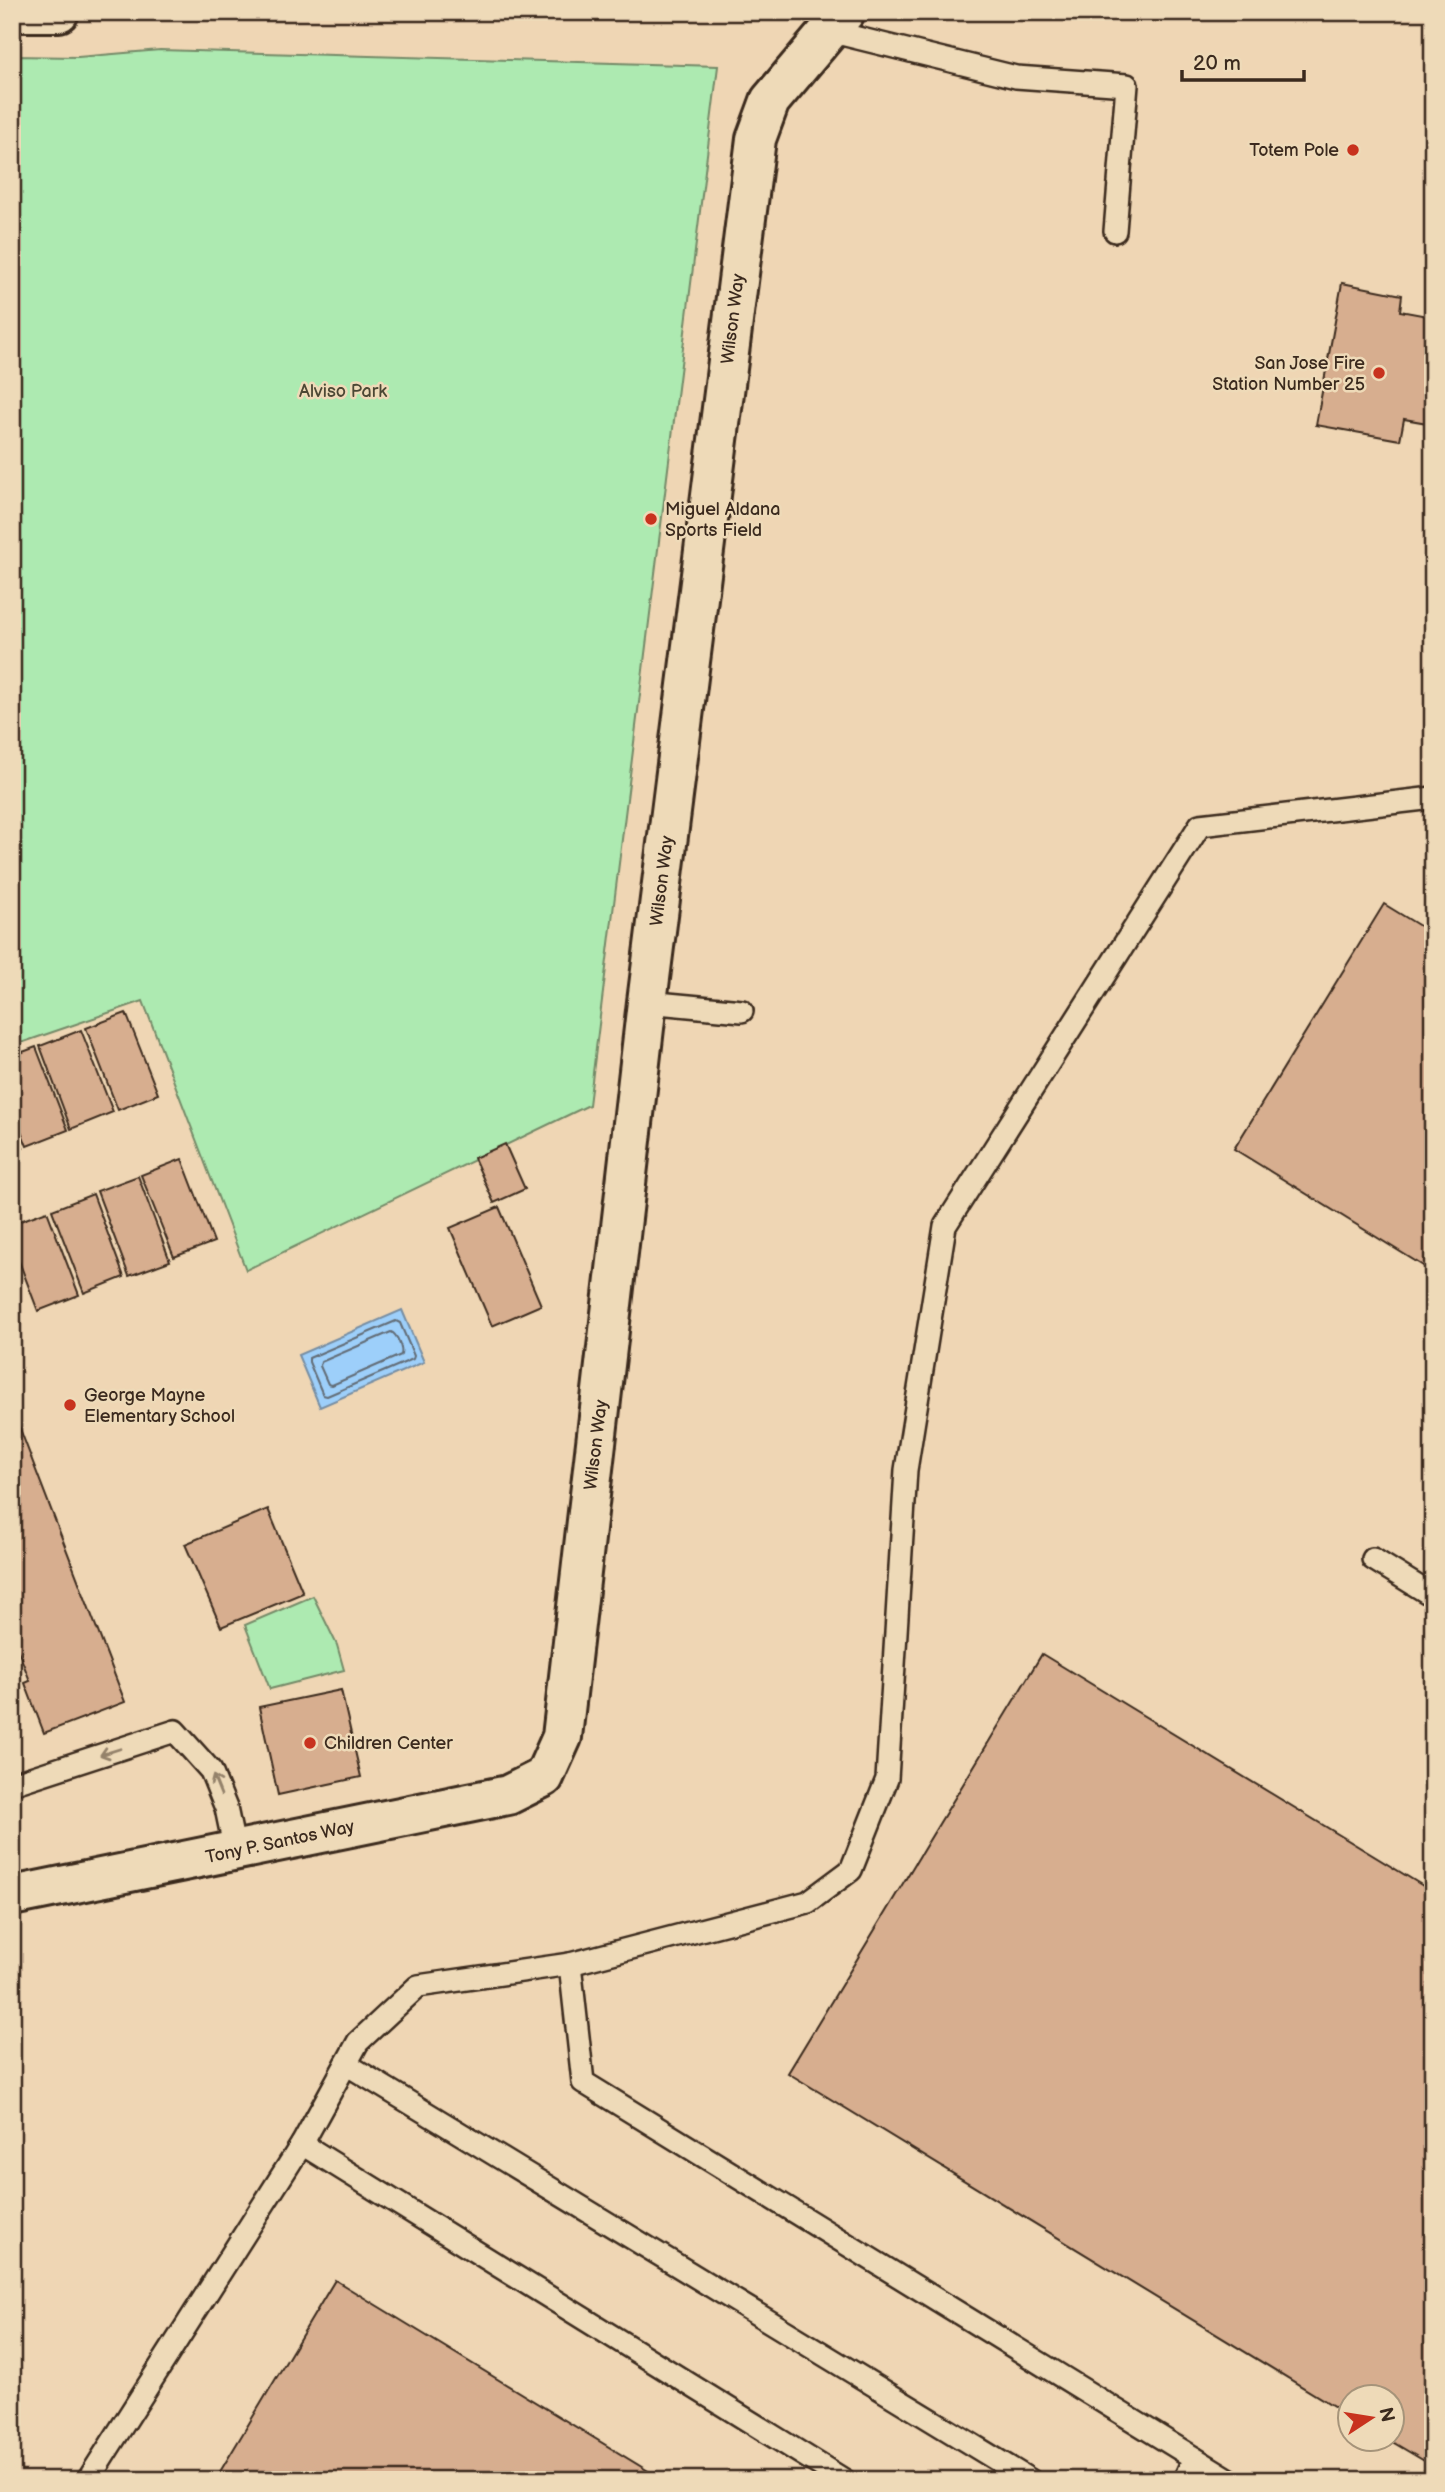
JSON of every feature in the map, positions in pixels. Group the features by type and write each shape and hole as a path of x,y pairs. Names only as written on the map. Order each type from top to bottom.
{"street":[{"path":"21,12 59,12"},
{"name":"Wilson Way","path":"544,1777 562,1737 647,1002 756,139 770,101 837,22"},
{"name":"Tony P. Santos Way","path":"12,1896 508,1795 544,1777"}],"lane":[{"path":"837,22 1016,77 1127,85 1115,231"},
{"path":"88,2480 302,2144 358,2042 418,1986 570,1964 808,1902 851,1870 887,1779 906,1470 944,1226 1200,825 1433,798"},
{"path":"647,1002 741,1011"},
{"path":"1373,1559 1433,1596"},
{"path":"12,1784 175,1731 211,1771 226,1808 235,1851"},
{"path":"570,1964 583,2082 1230,2480"},
{"path":"346,2064 1030,2480"},
{"path":"302,2144 844,2480"},
{"path":"1184,2480 1194,2458"}],"green space":[{"name":"Alviso Park","path":"160,50 718,66 589,1105 246,1270 143,1001 12,1046 12,56 78,57"},
{"path":"313,1596 337,1645 344,1670 270,1689 245,1625"}],"water":[{"path":"402,1310 424,1362 320,1407 298,1355"}],"building":[{"name":"San Jose Fire Station Number 25","path":"1342,283 1402,295 1400,311 1433,317 1433,424 1404,419 1400,440 1316,425"},
{"path":"1384,904 1433,934 1433,1272 1234,1149"},
{"path":"126,1013 158,1094 118,1110 86,1028"},
{"path":"81,1030 113,1112 71,1129 40,1046"},
{"path":"36,1047 68,1130 27,1146 12,1108 12,1056"},
{"path":"12,1121 23,1148 12,1152"},
{"path":"505,1144 525,1189 494,1203 474,1158"},
{"path":"182,1159 214,1242 174,1257 141,1175"},
{"path":"138,1176 170,1261 129,1276 97,1191"},
{"path":"93,1194 124,1277 84,1293 52,1210"},
{"path":"499,1207 541,1305 492,1326 450,1228"},
{"path":"47,1211 79,1295 38,1311 12,1243 12,1224"},
{"path":"12,1408 125,1702 44,1733 25,1683 30,1681 12,1635"},
{"path":"268,1509 303,1593 221,1627 185,1544"},
{"path":"1042,1654 1433,1892 1433,2466 1406,2450 1406,2384 1336,2384 1336,2407 788,2073"},
{"name":"Children Center","path":"341,1690 361,1777 278,1795 259,1707"},
{"path":"335,2280 663,2480 215,2480"}],"place":[{"name":"Totem Pole","path":"1353,150"},
{"name":"San Jose Fire Station Number 25","path":"1379,373"},
{"name":"Miguel Aldana Sports Field","path":"651,519"},
{"name":"George Mayne Elementary School","path":"70,1405"},
{"name":"Children Center","path":"310,1743"}]}
